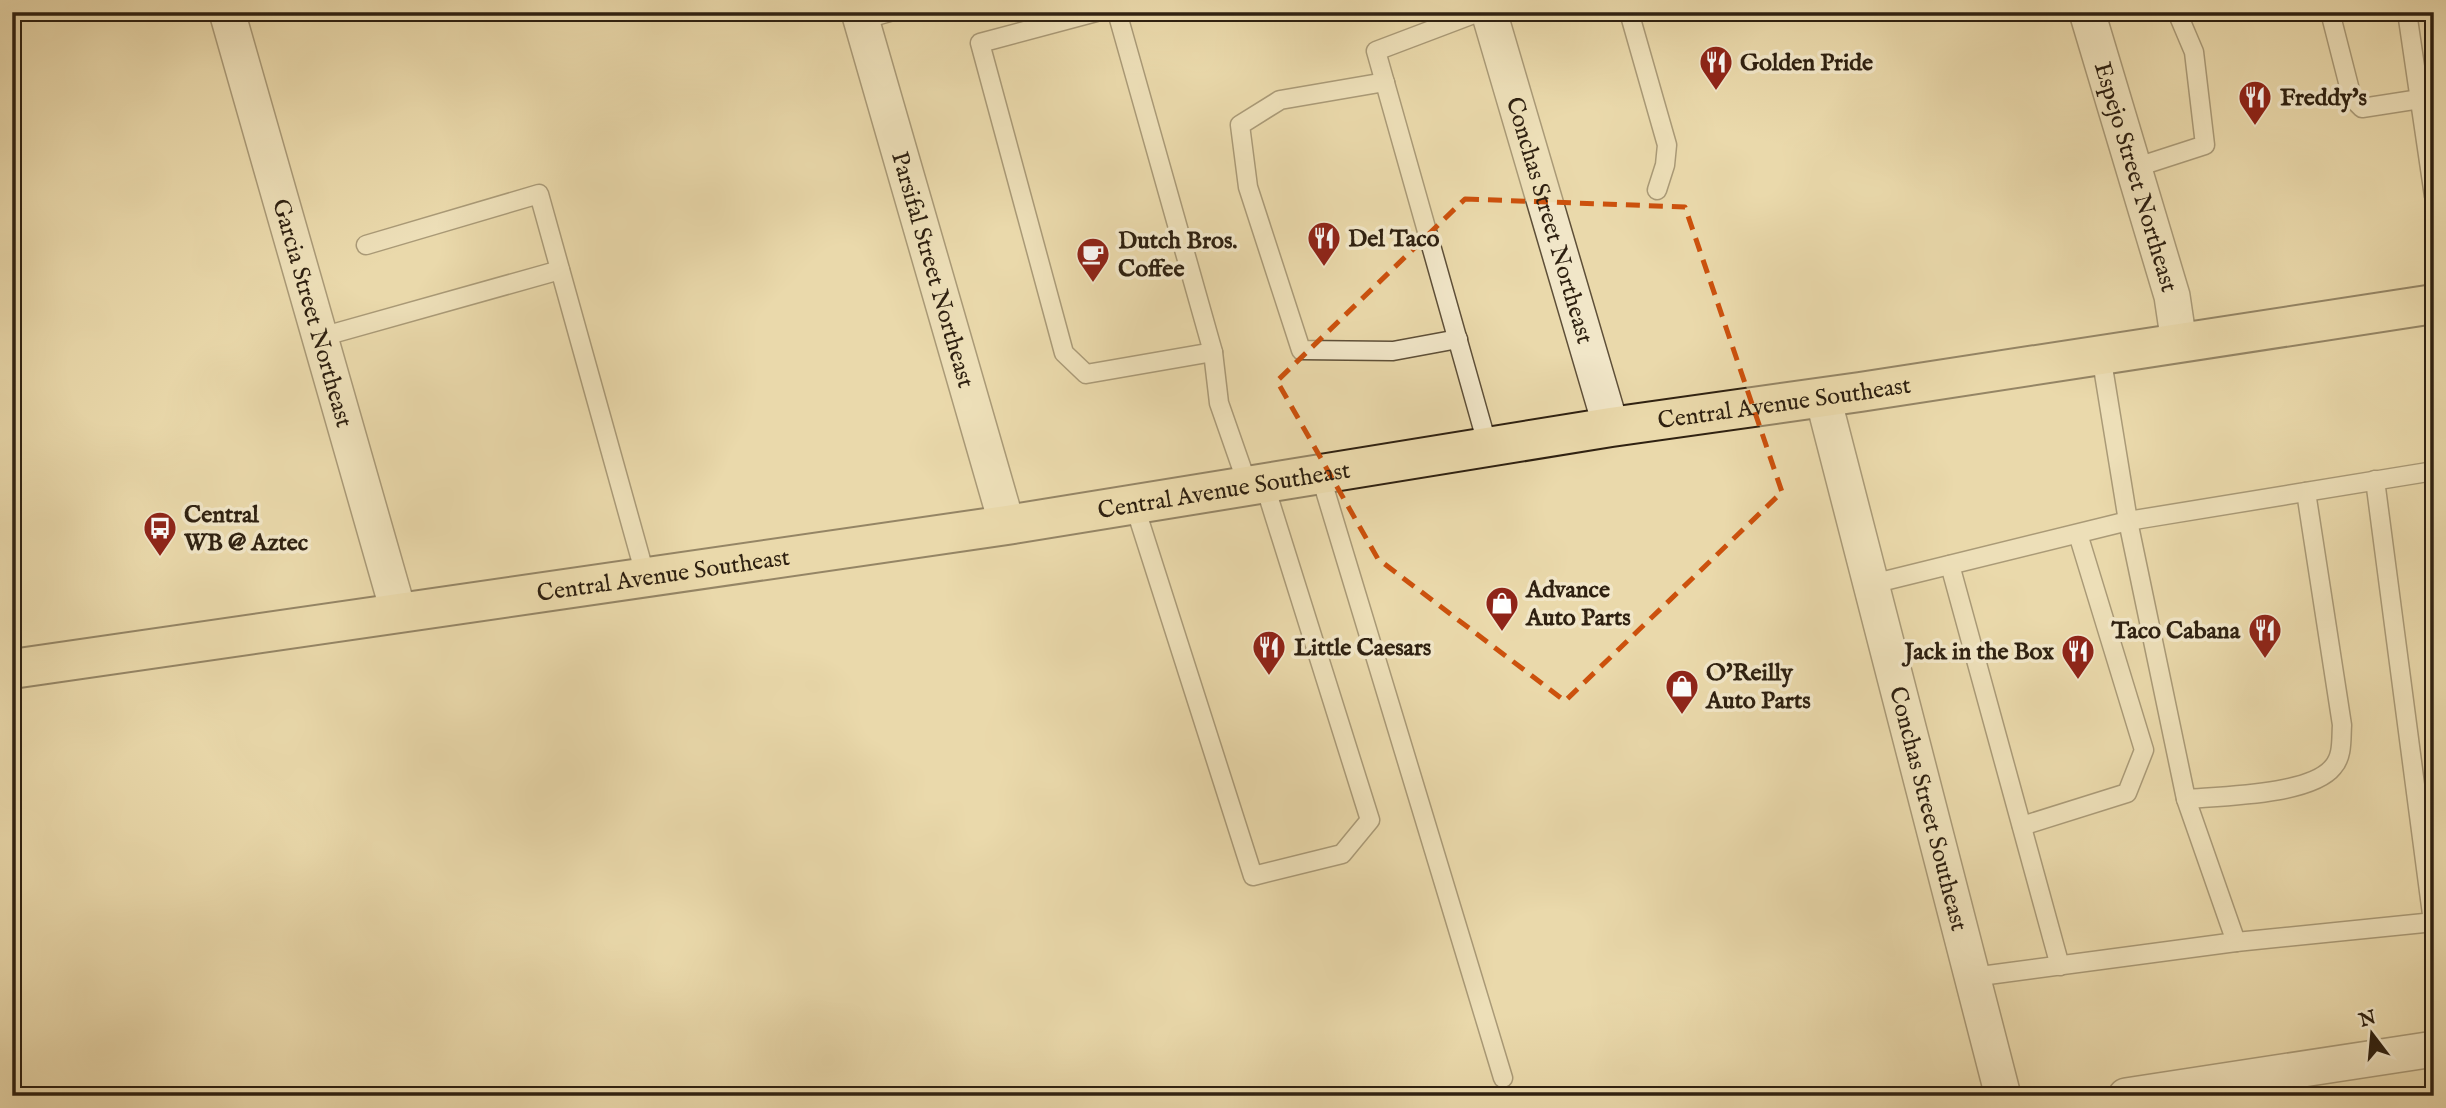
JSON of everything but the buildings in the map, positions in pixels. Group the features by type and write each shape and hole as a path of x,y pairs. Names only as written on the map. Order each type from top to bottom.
{"main road":[{"name":"Central Avenue Southeast","path":"12,669 1007,525 1611,427 1823,398 2434,304"}],"street":[{"name":"Garcia Street Northeast","path":"227,12 399,614"},
{"name":"Conchas Street Northeast","path":"1489,12 1611,427"},
{"name":"Espejo Street Northeast","path":"2087,12 2172,296 2179,343"},
{"name":"Parsifal Street Northeast","path":"870,15 1007,525"},
{"name":"Conchas Street Southeast","path":"1823,398 2003,1096"},
{"path":"2126,1096 2434,1049"}],"lane":[{"path":"1096,12 980,43 1064,353 1086,374 1213,352"},
{"path":"1117,12 1213,352 1219,403 1256,485 1370,820 1342,854 1252,876 1135,504"},
{"path":"1479,12 1376,51 1488,447"},
{"path":"1629,12 1667,145 1665,164 1657,190"},
{"path":"2134,168 2205,145 2194,52 2177,12"},
{"path":"2330,12 2352,98 2362,108 2420,99"},
{"path":"2407,12 2434,196"},
{"path":"1385,82 1280,100 1240,125 1248,187 1301,350 1393,351 1458,339"},
{"path":"366,245 539,194 646,578"},
{"path":"321,337 560,270"},
{"path":"2102,355 2128,521 2186,799 2236,942"},
{"path":"1871,584 2128,521 2434,471"},
{"path":"1320,474 1503,1078"},
{"path":"1973,977 2236,942 2433,922 2375,480"},
{"path":"2186,799 2292,788 2318,780 2334,766 2341,750 2342,725 2306,492"},
{"path":"2022,826 2127,793 2144,750 2078,534"},
{"path":"1950,565 2060,966"}],"highlighted area":[{"path":"1465,199 1685,207 1782,492 1565,701 1378,559 1277,381"}],"place":[{"name":"Golden Pride","path":"1716,92"},
{"name":"Freddy's","path":"2255,127"},
{"name":"Del Taco","path":"1324,268"},
{"name":"Dutch Bros. Coffee","path":"1093,284"},
{"name":"Central WB @ Aztec","path":"160,558"},
{"name":"Advance Auto Parts","path":"1502,633"},
{"name":"Taco Cabana","path":"2265,660"},
{"name":"Little Caesars","path":"1269,677"},
{"name":"Jack in the Box","path":"2078,681"},
{"name":"O'Reilly Auto Parts","path":"1682,716"}]}
